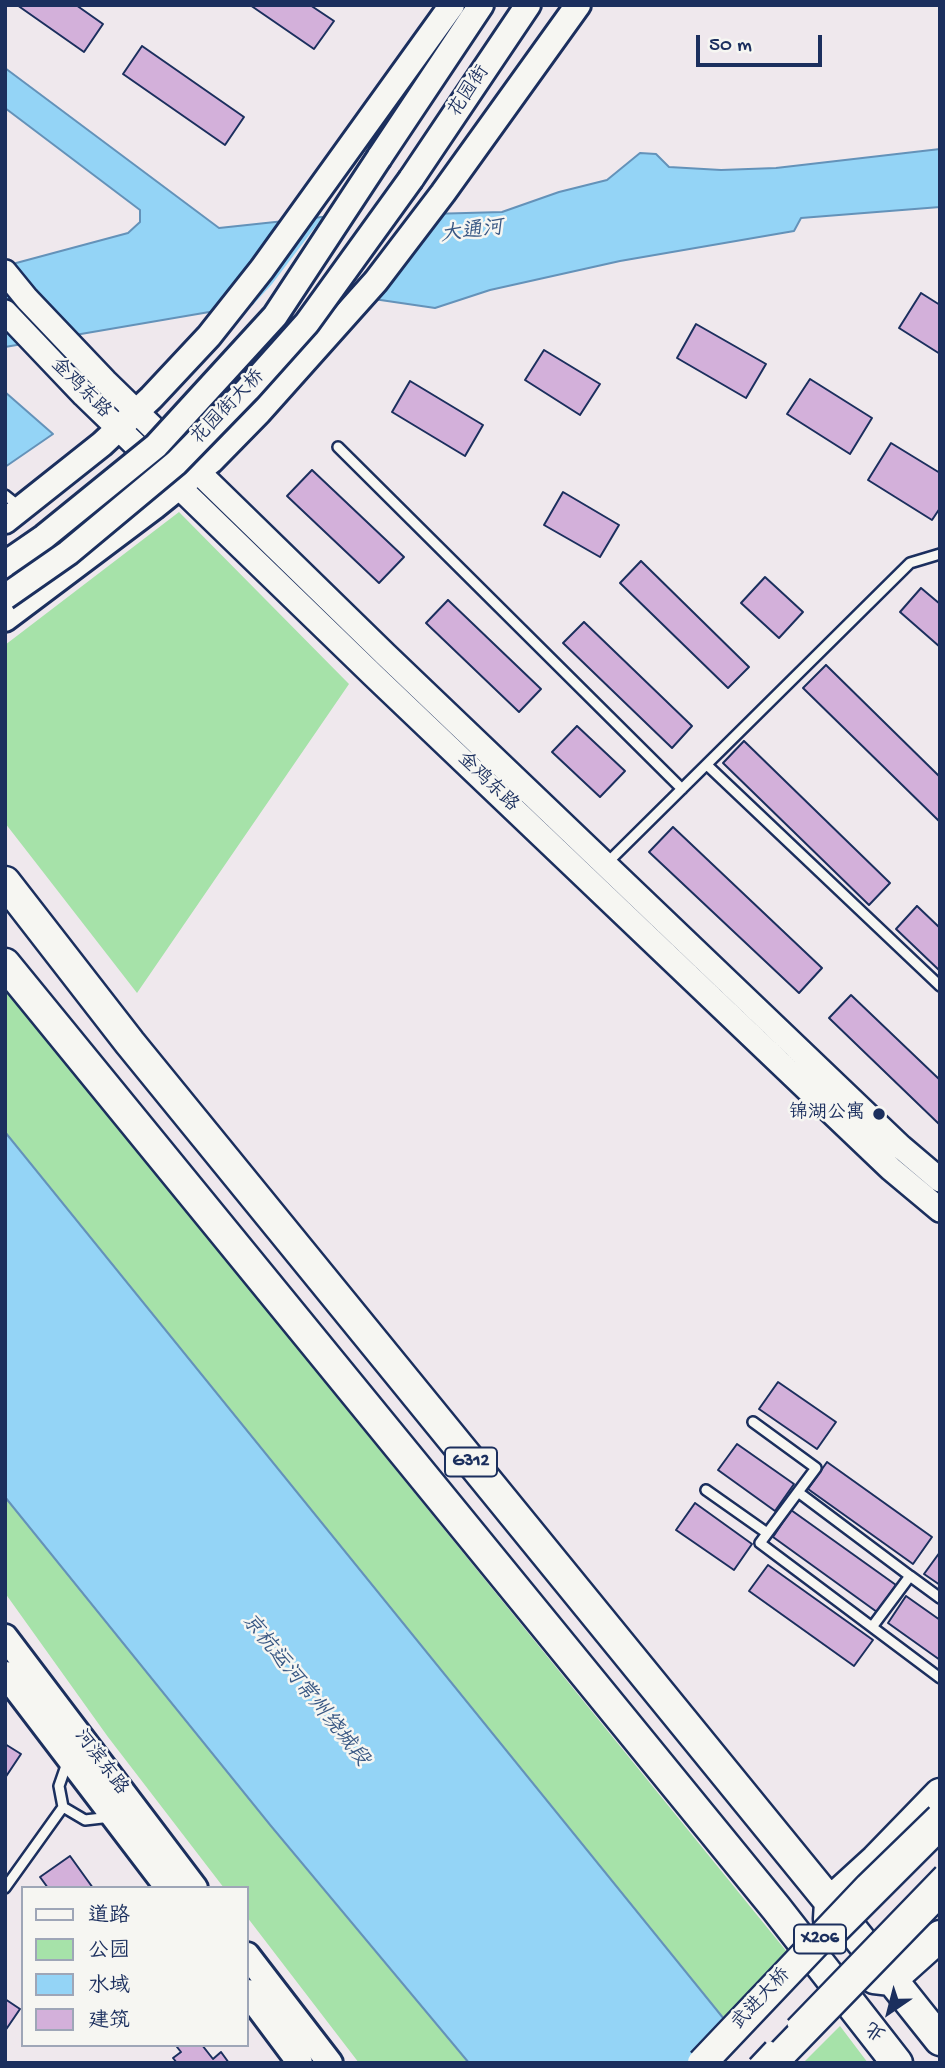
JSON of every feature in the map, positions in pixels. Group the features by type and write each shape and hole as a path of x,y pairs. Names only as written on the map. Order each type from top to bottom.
{"highway":[{"name":"G312","path":"5,882 139,1054 940,2040"},
{"name":"G312","path":"5,964 776,1908 819,1968 897,2063"},
{"path":"940,1794 876,1860 830,1902 819,1968 891,1980 940,1936"}],"main road":[{"path":"11,508 71,471 128,420 209,336 303,212 452,5"},
{"name":"花园街","path":"379,158 481,5"},
{"name":"花园街","path":"411,178 528,5"},
{"path":"5,619 189,479 211,461 259,412 357,304 443,192 578,5"},
{"name":"花园街大桥","path":"5,564 44,537 156,446 275,316 379,158"},
{"name":"花园街大桥","path":"5,597 68,553 176,463 248,389 307,324 411,178"},
{"name":"河滨东路","path":"5,1637 193,1886"},
{"name":"河滨东路","path":"5,1674 166,1886"},
{"name":"武进大桥","path":"702,2063 869,1887 940,1818"},
{"name":"X206","path":"773,2053 940,1892"},
{"path":"248,1956 330,2063"},
{"path":"248,1993 300,2063"}],"street":[{"name":"金鸡东路","path":"5,272 68,342 128,420"},
{"name":"金鸡东路","path":"5,312 41,350 128,420 598,873 881,1160 940,1210"},
{"name":"金鸡东路","path":"598,873 940,1180"}],"lane":[{"path":"338,447 682,789"},
{"path":"598,873 909,563 940,554"},
{"path":"707,765 940,986"},
{"path":"753,1422 817,1468 760,1543 940,1678"},
{"path":"706,1490 767,1533"},
{"path":"798,1492 940,1598"},
{"path":"872,1627 910,1576"},
{"path":"5,1888 63,1807 59,1786 69,1758"},
{"path":"63,1807 85,1820 114,1817"},
{"path":"819,1968 878,1898 940,1838"},
{"path":"783,2033 940,1871"},
{"path":"754,2063 773,2053"}],"green space":[{"path":"179,512 349,684 137,993 5,823 5,645"},
{"path":"5,988 787,1952 724,2019 5,1132"},
{"path":"5,1497 271,1826 469,2063 359,2063 248,1918 248,1886 222,1886 108,1737 5,1593"},
{"path":"840,2026 868,2063 803,2063"}],"water":[{"name":"大通河","path":"5,68 219,228 322,217 502,212 559,192 607,180 640,153 656,154 669,167 721,170 776,168 940,149 940,207 801,218 794,231 620,261 490,290 435,308 326,292 5,347 5,266 128,233 140,222 140,210 5,108"},
{"path":"5,392 53,434 5,467"},
{"name":"京杭运河常州绕城段","path":"5,1132 759,2063 469,2063 271,1826 5,1497"}],"pier":[{"path":"431,211 360,300 326,296 249,309 272,284 325,214"},
{"path":"731,2022 762,2063 692,2063"}],"building":[{"path":"17,5 76,5 103,24 84,52"},
{"path":"250,5 310,5 334,21 314,49"},
{"path":"142,46 244,117 225,145 123,74"},
{"path":"921,293 940,305 940,354 899,328"},
{"path":"696,324 766,364 746,398 677,358"},
{"path":"544,350 600,384 580,415 525,380"},
{"path":"810,379 872,418 850,454 787,414"},
{"path":"410,381 483,425 465,456 392,412"},
{"path":"891,443 940,473 940,508 932,520 868,480"},
{"path":"312,470 404,557 379,583 287,496"},
{"path":"563,492 619,525 600,557 544,525"},
{"path":"641,561 749,667 728,688 620,583"},
{"path":"765,577 803,612 779,638 741,603"},
{"path":"921,588 940,604 940,647 900,612"},
{"path":"448,600 541,689 519,712 426,623"},
{"path":"584,622 692,726 672,748 563,643"},
{"path":"826,665 940,777 940,822 803,688"},
{"path":"577,726 625,771 600,797 552,752"},
{"path":"744,741 890,883 869,905 723,763"},
{"path":"673,827 822,968 799,993 649,852"},
{"path":"917,906 940,928 940,971 896,929"},
{"path":"851,995 940,1080 940,1125 829,1018"},
{"path":"778,1382 836,1422 817,1449 759,1409"},
{"path":"737,1444 794,1484 775,1511 718,1470"},
{"path":"827,1462 932,1537 913,1564 808,1489"},
{"path":"695,1503 752,1544 734,1570 676,1530"},
{"path":"791,1510 896,1585 877,1612 773,1537"},
{"path":"940,1552 940,1585 924,1574"},
{"path":"768,1565 873,1640 854,1666 749,1591"},
{"path":"906,1596 940,1620 940,1660 888,1623"},
{"path":"5,1744 21,1754 5,1778"},
{"path":"70,1856 92,1886 47,1886 40,1877"},
{"path":"5,1999 20,2009 5,2031"},
{"path":"177,2047 204,2047 213,2059 221,2052 229,2063 177,2063 173,2058 181,2052"}],"place":[{"name":"锦湖公寓","path":"879,1114"}]}
